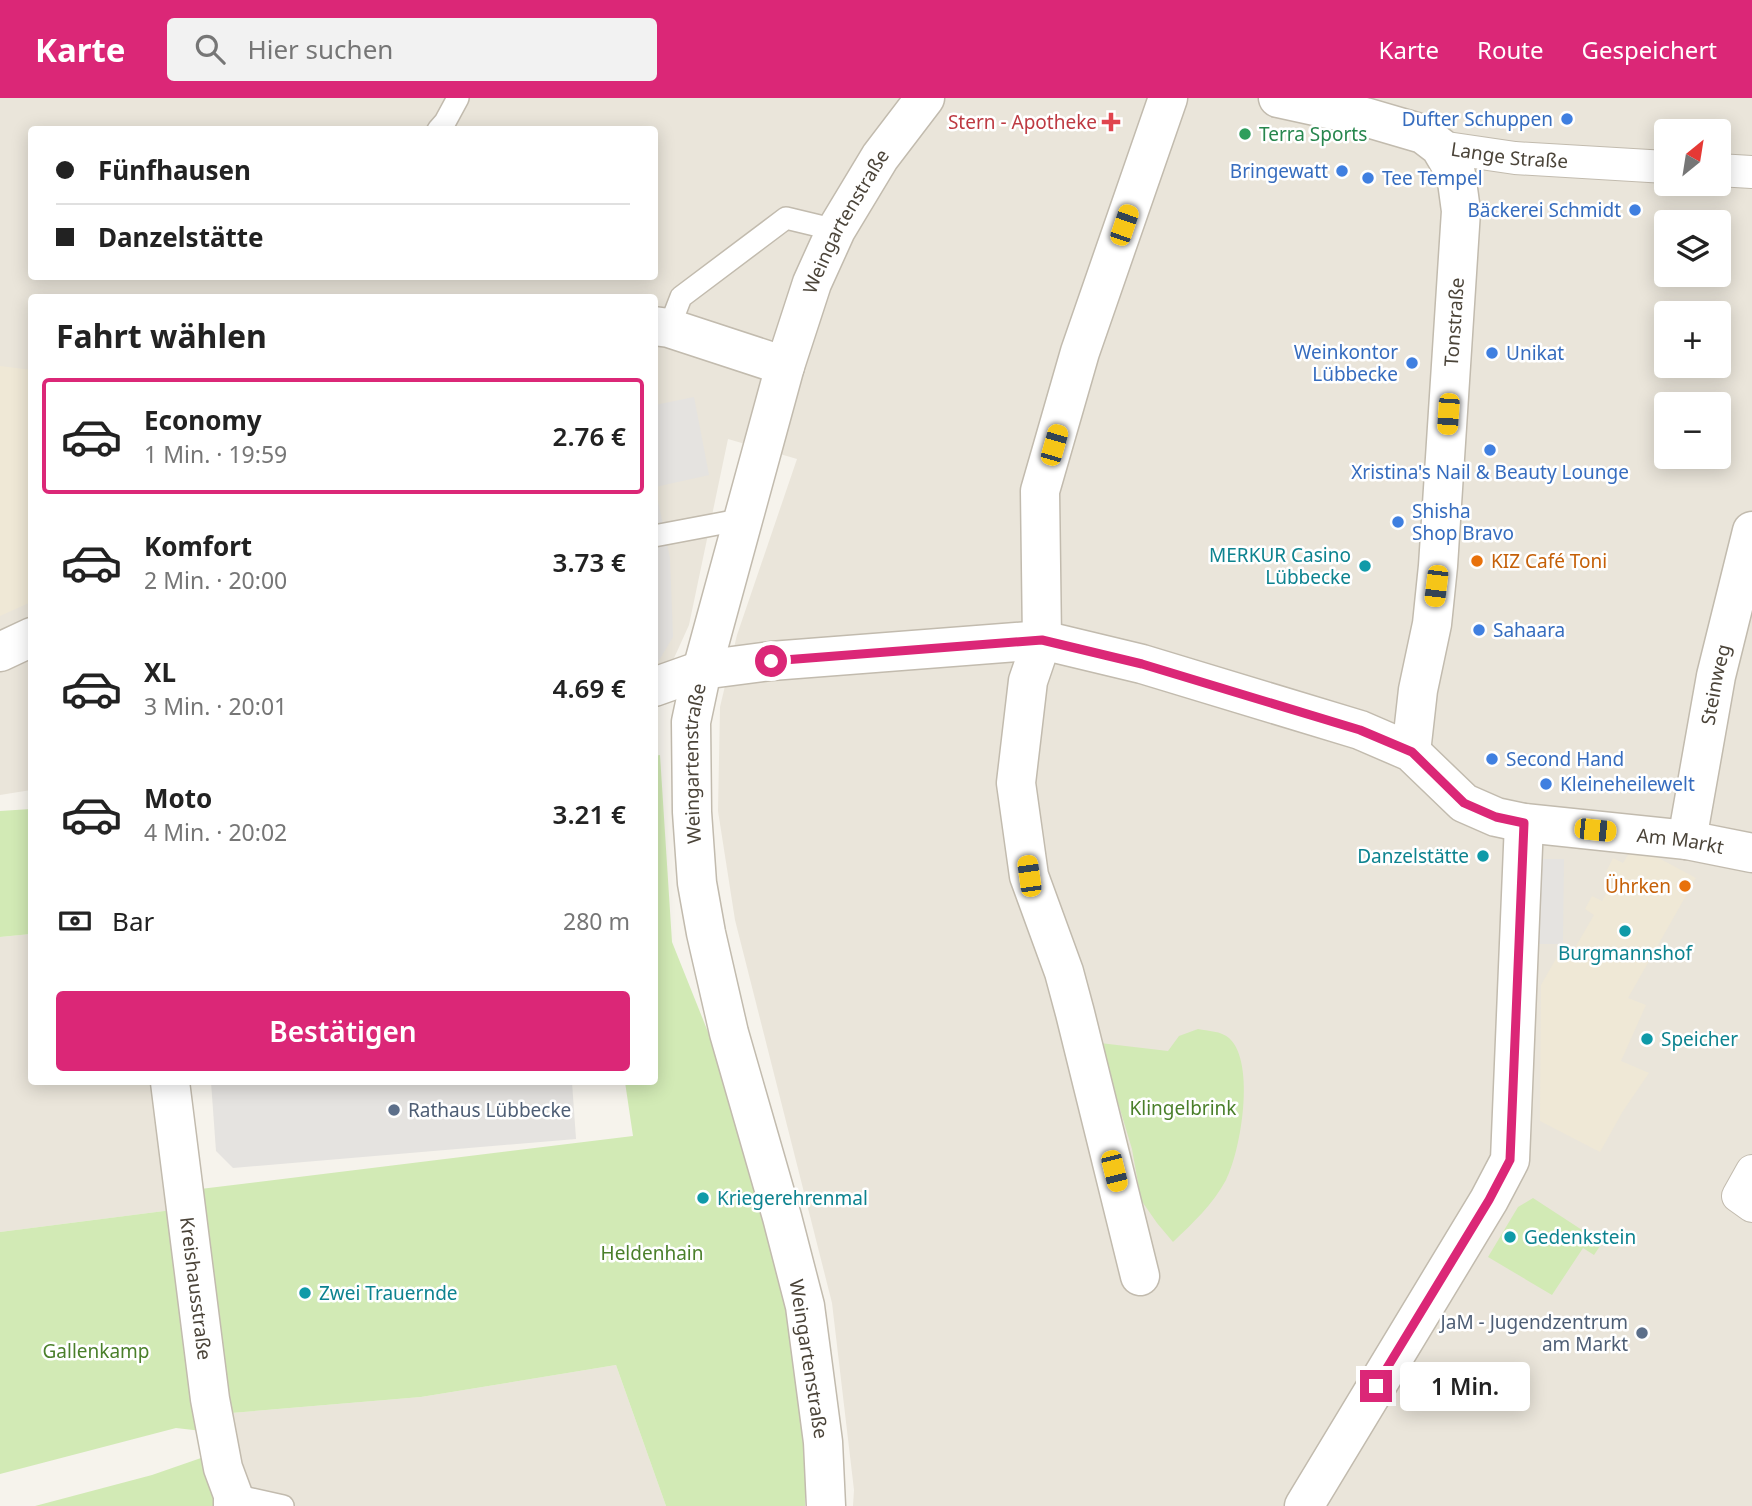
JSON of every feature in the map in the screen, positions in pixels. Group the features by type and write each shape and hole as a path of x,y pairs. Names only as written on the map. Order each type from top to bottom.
{"street":[{"name":"Weingartenstraße","path":"826,1506 823,1442 804,1306 782,1217 729,1033 706,933 698,883 692,812 691,722 702,670 785,366 813,283 836,230 880,157 925,98"},
{"path":"1140,1276 1070,993 1029,876 1016,783 1028,681 1042,640 1040,491 1080,352 1168,98"},
{"name":"Lange Straße","path":"1278,98 1368,108 1423,134 1440,147 1515,158 1654,166"},
{"name":"Tonstraße","path":"1412,752 1418,690 1432,624 1438,566 1461,211 1456,174 1440,147"},
{"path":"1731,171 1752,172"},
{"path":"662,327 785,366"},
{"name":"Steinweg","path":"1687,840 1716,676 1752,531"},
{"path":"0,652 28,639"},
{"path":"658,686 702,670 771,661 1042,640 1142,664 1252,695 1360,730 1412,752 1464,803 1496,817 1524,823 1510,1160 1489,1200 1304,1506"},
{"name":"Am Markt","path":"1524,823 1687,840 1752,853"},
{"name":"Kreishausstraße","path":"170,1085 210,1399 223,1468 233,1501"},
{"path":"1752,1171 1738,1196 1752,1206"}],"lane":[{"path":"442,126 458,98"},
{"path":"662,327 681,297 786,218 836,230"},
{"path":"658,535 744,519"},
{"path":"233,1501 283,1506"}],"shaded area":[{"path":"0,98 1752,98 1752,1506 853,1506 854,1490 832,1303 735,920 718,811 720,707 737,635 797,459 728,439 689,625 670,667 658,669 658,294 28,294 28,790 0,795"},
{"path":"0,366 28,370 28,603 0,616"},
{"path":"694,397 709,475 658,486 658,404"},
{"path":"658,501 670,558 673,637 658,662"},
{"path":"1634,845 1696,878 1628,998 1646,1005 1621,1061 1649,1073 1600,1152 1540,1121 1541,985 1562,948 1572,953 1594,915 1585,909 1592,896 1602,901 1614,879 1605,874 1613,858 1623,863"},
{"path":"1539,859 1564,859 1563,944 1538,944"},
{"path":"28,934 28,1085 155,1085 172,1210 0,1232 0,937"},
{"name":"Rathaus Lübbecke","path":"211,1085 572,1085 576,1139 233,1168 216,1151"},
{"path":"616,1365 666,1506 214,1506 203,1430 231,1413 421,1397"}],"green space":[{"name":"Heldenhain","path":"658,755 672,942 724,1072 784,1299 806,1457 805,1506 666,1506 616,1365 421,1397 231,1413 192,1190 633,1136 625,1085 658,1085"},
{"path":"28,809 28,934 0,937 0,811"},
{"name":"Klingelbrink","path":"1198,1029 1226,1036 1237,1050 1244,1086 1241,1129 1232,1167 1221,1189 1173,1242 1141,1200 1132,1149 1100,1043 1168,1051 1179,1036"},
{"path":"1533,1198 1602,1243 1594,1255 1583,1248 1552,1295 1488,1257 1518,1207"},
{"name":"Gallenkamp","path":"172,1210 214,1506 35,1506 152,1475 201,1458 202,1431 176,1428 0,1474 0,1232"}],"place":[{"name":"Dufter Schuppen","path":"1567,119"},
{"name":"Stern - Apotheke","path":"1111,122"},
{"name":"Terra Sports","path":"1245,134"},
{"name":"Bringewatt","path":"1342,171"},
{"name":"Tee Tempel","path":"1368,178"},
{"name":"Bäckerei Schmidt","path":"1635,210"},
{"name":"Unikat","path":"1492,353"},
{"name":"Weinkontor Lübbecke","path":"1412,363"},
{"name":"Xristina's Nail & Beauty Lounge","path":"1490,450"},
{"name":"Shisha Shop Bravo","path":"1398,522"},
{"name":"KIZ Café Toni","path":"1477,561"},
{"name":"MERKUR Casino Lübbecke","path":"1365,566"},
{"name":"Sahaara","path":"1479,630"},
{"name":"Second Hand","path":"1492,759"},
{"name":"Kleineheilewelt","path":"1546,784"},
{"name":"Danzelstätte","path":"1483,856"},
{"name":"Ührken","path":"1685,886"},
{"name":"Burgmannshof","path":"1625,931"},
{"name":"Speicher","path":"1647,1039"},
{"name":"Rathaus Lübbecke","path":"394,1110"},
{"name":"Kriegerehrenmal","path":"703,1198"},
{"name":"Gedenkstein","path":"1510,1237"},
{"name":"Zwei Trauernde","path":"305,1293"},
{"name":"JaM - Jugendzentrum am Markt","path":"1642,1333"}],"route":[{"path":"771,661 1042,640 1142,664 1252,695 1360,730 1412,752 1464,803 1496,817 1524,823 1510,1160 1489,1200 1376,1386"}]}
